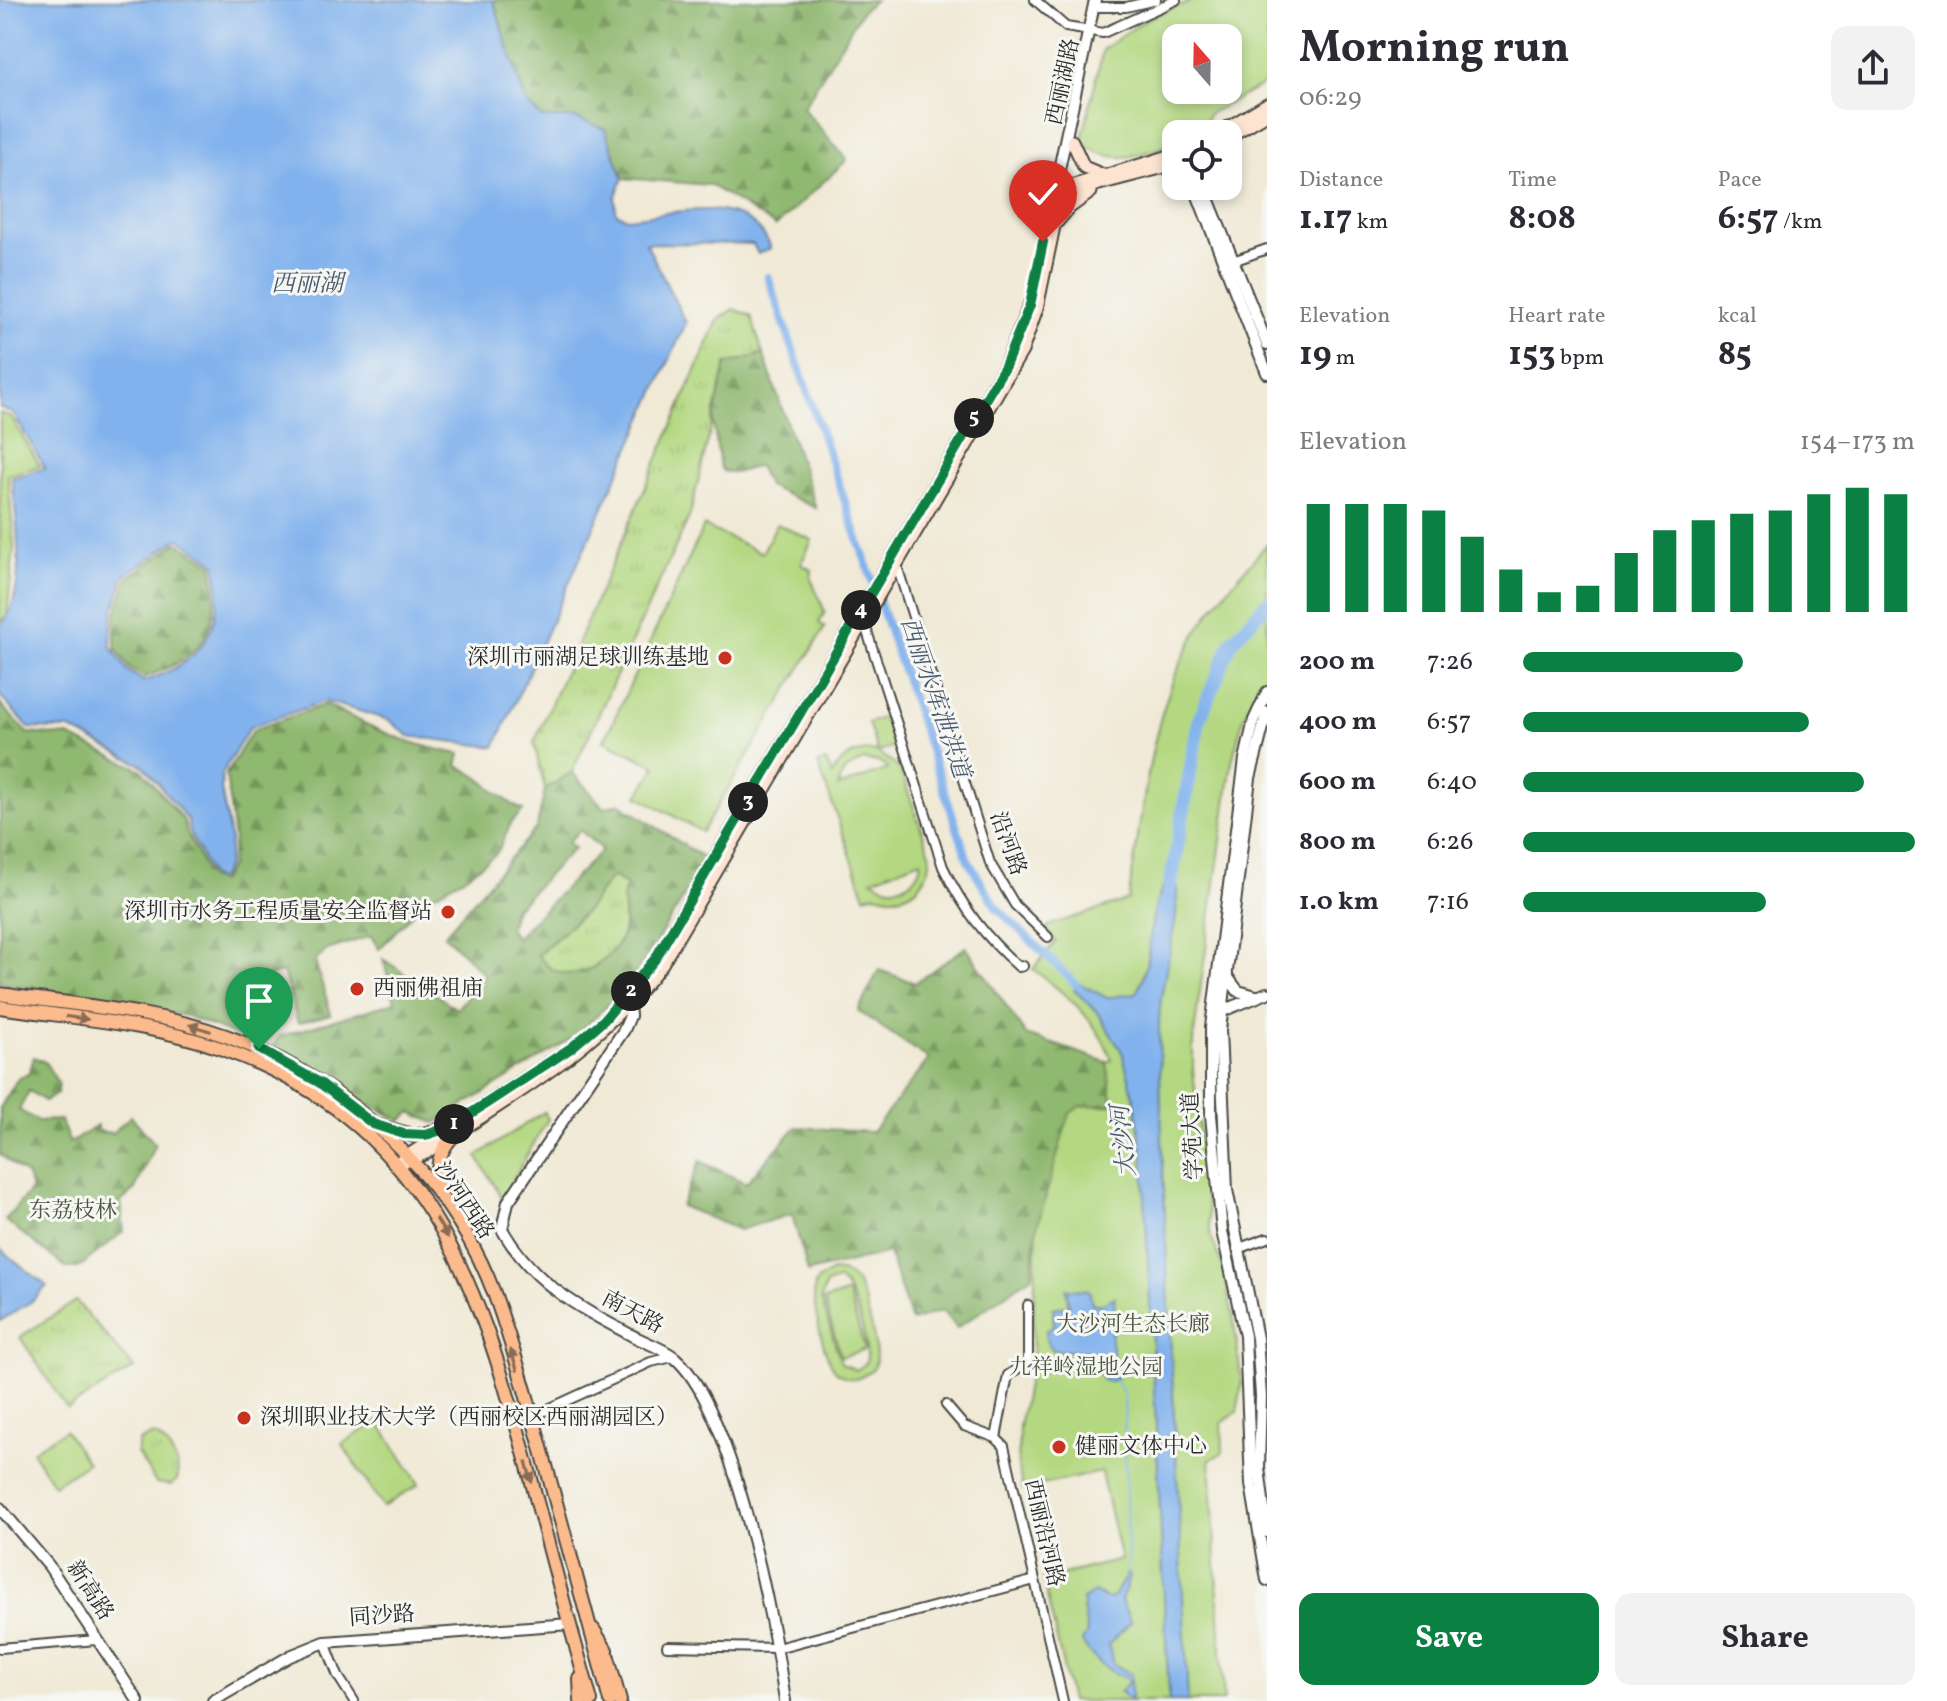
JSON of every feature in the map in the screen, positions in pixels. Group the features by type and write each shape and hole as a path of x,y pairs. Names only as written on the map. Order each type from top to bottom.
{"main road":[{"path":"1240,120 1267,104"},
{"path":"1242,129 1267,114"},
{"path":"1072,141 1074,152 1084,167 1107,180"},
{"path":"1054,226 1077,201 1107,180 1162,159"},
{"path":"1059,192 1162,167"},
{"name":"西丽湖路","path":"893,564 1022,351 1037,308 1059,192"},
{"name":"西丽湖路","path":"893,564 1014,347 1030,305 1059,192"},
{"path":"443,1201 438,1163 452,1131 571,1048 631,991 655,959 893,564"},
{"path":"396,1165 576,1054 629,1005 662,964 864,622 874,596"},
{"name":"沙河西路","path":"0,994 156,1017 228,1037 303,1072 373,1124 409,1158 443,1201 493,1292 533,1416 610,1701"},
{"name":"沙河西路","path":"0,1007 163,1032 234,1053 313,1094 352,1123 396,1165 441,1227 478,1299 504,1379 591,1701"},
{"path":"373,1124 415,1136 452,1131"},
{"path":"589,1624 606,1650 620,1701"},
{"path":"580,1660 581,1701"}],"street":[{"path":"1035,0 1066,27 1091,33 1111,32 1155,3"},
{"path":"1098,4 1176,0"},
{"name":"西丽湖路","path":"1059,192 1098,4"},
{"name":"西丽湖路","path":"1059,192 1072,141 1091,33"},
{"path":"1199,200 1267,373"},
{"path":"1209,200 1266,339"},
{"path":"1233,261 1267,249"},
{"name":"沿河路","path":"893,564 990,863 1015,905 1048,937"},
{"path":"864,622 943,867 962,905 989,941 1019,967 1023,966"},
{"name":"学苑大道","path":"1267,692 1254,720 1245,759 1218,1015 1215,1178 1224,1246 1245,1336 1252,1498 1267,1580"},
{"name":"学苑大道","path":"1267,712 1252,766 1218,1015 1225,1169 1237,1249 1257,1338 1260,1481 1267,1532"},
{"path":"1225,973 1238,991 1249,996 1265,996"},
{"path":"1218,1015 1265,996"},
{"name":"南天路","path":"629,1005 630,1016 624,1030 508,1202 502,1229 513,1249 566,1301 674,1357 701,1390 726,1449 777,1648 785,1701"},
{"path":"1237,1249 1267,1238"},
{"path":"946,1405 964,1426 996,1438 1008,1375 1028,1362 1028,1305"},
{"path":"533,1416 651,1362 674,1357"},
{"name":"西丽沿河路","path":"996,1438 1006,1451 1063,1701"},
{"name":"新高路","path":"0,1508 49,1566 138,1701"},
{"path":"667,1646 777,1648 1035,1580"},
{"name":"同沙路","path":"213,1701 290,1656 325,1642 570,1624"},
{"path":"0,1648 97,1640"},
{"path":"325,1642 334,1667 354,1701"}],"green space":[{"path":"493,0 875,0 861,12 803,108 847,160 776,226 710,185 623,178 605,129 575,118 542,118 526,103"},
{"path":"1194,0 1267,0 1267,83 1242,96 1242,24 1162,24 1162,104 1228,104 1209,114 1207,120 1162,120 1162,147 1138,155 1107,155 1081,144 1103,49 1148,18"},
{"path":"734,309 751,316 763,354 726,365 690,515 572,772 545,789 534,743 718,320"},
{"path":"763,354 816,508 768,486 758,466 735,473 723,471 720,467 713,422 726,364"},
{"path":"0,413 11,417 40,466 8,475 14,547 7,616 0,621"},
{"name":"深圳市丽湖足球训练基地","path":"777,524 812,540 801,564 812,570 811,579 825,612 819,623 825,627 702,832 638,796 656,766 604,741 704,526 762,553"},
{"path":"178,542 212,564 214,606 211,622 195,650 165,669 144,677 130,669 115,647 115,617 127,578"},
{"name":"大沙河生态长廊","path":"1267,544 1267,674 1243,719 1232,761 1193,1041 1193,1070 1211,1237 1223,1266 1242,1385 1237,1412 1222,1423 1223,1452 1210,1460 1224,1701 1071,1701 1043,1579 1121,1560 1101,1472 1023,1489 1018,1468 1019,1426 1032,1359 1037,1227 1069,1114 1081,1106 1113,1105 1107,1062 1112,1060 1089,1020 1033,969 1056,941 1046,930 1050,925 1128,900 1149,770 1164,706 1175,675 1205,619"},
{"path":"0,704 27,733 68,736 142,770 184,821 209,878 220,882 231,865 234,839 226,774 253,730 326,704 391,735 460,754 457,766 523,810 511,823 497,853 465,877 427,898 379,949 371,936 327,950 315,961 331,1014 298,1023 283,972 269,976 283,1024 272,1027 259,1045 187,1016 0,983"},
{"path":"884,717 894,746 878,752 868,723"},
{"path":"870,751 878,752 900,769 930,853 928,870 921,884 900,896 865,896 818,764 826,761 832,775 845,759","holes":["863,760 880,762 888,769 838,787 844,771","921,860 916,876 903,885 888,886 872,879"]},
{"path":"572,772 604,808 619,803 707,860 631,982 576,1036 435,1123 411,1112 401,1121 270,1050 280,1036 395,1002 383,959 457,1009 485,975 444,935 537,827 545,789","holes":["580,830 602,850 516,938 509,928 514,910 574,848 568,842","615,877 626,886 623,898 624,929 616,947 596,966 584,971 571,974 548,966 538,955 586,911 610,878"]},
{"path":"615,876 626,886 623,898 624,929 615,947 606,958 583,972 559,972 548,966 538,955 586,911 610,878"},
{"path":"966,947 1026,1035 1107,1062 1113,1105 1100,1104 1037,1227 1032,1276 957,1328 942,1311 911,1321 889,1253 808,1272 792,1214 739,1230 681,1206 700,1161 746,1183 796,1127 872,1132 929,1059 858,1011 879,970 915,983"},
{"name":"东荔枝林","path":"34,1057 45,1062 59,1085 57,1094 45,1101 29,1091 19,1110 38,1121 60,1120 70,1143 97,1126 99,1131 112,1133 131,1116 155,1144 135,1189 121,1202 124,1231 78,1268 67,1268 5,1220 31,1190 27,1176 0,1154 0,1108 18,1078 29,1074"},
{"path":"544,1112 548,1119 502,1198 477,1156"},
{"path":"832,1271 839,1271 850,1276 859,1288 871,1324 876,1361 874,1368 857,1379 842,1376 830,1362 816,1312 816,1282","holes":["838,1280 844,1285 860,1318 866,1345 866,1363 856,1370 841,1363 821,1299 826,1284"]},
{"path":"848,1293 865,1349 841,1357 824,1300"},
{"path":"76,1301 134,1368 67,1409 20,1337"},
{"path":"378,1421 419,1484 383,1507 342,1444"},
{"path":"65,1430 87,1463 54,1485 32,1451"},
{"path":"153,1435 163,1442 175,1461 177,1480 171,1485 156,1483 137,1453 139,1441"}],"water":[{"name":"西丽湖","path":"0,0 493,0 526,103 542,118 575,118 605,129 623,178 615,198 616,213 627,218 688,211 728,212 760,230 771,248 758,254 753,244 646,243 686,323 495,747 409,736 389,720 325,701 250,727 222,773 221,788 230,839 228,864 220,879 212,878 189,831 188,820 144,766 70,729 29,728 0,696 0,625 9,613 18,577 18,534 12,478 45,468 13,413 0,408","holes":["179,538 215,563 217,605 213,623 196,652 165,673 144,681 128,671 111,646 112,616 124,576"]},
{"path":"1166,882 1177,887 1177,905 1160,1012 1161,1114 1188,1701 1169,1701 1143,1158 1135,1101 1122,1052 1096,1011 1074,990 1079,983 1107,998 1136,993 1146,966 1155,909"},
{"path":"0,1249 47,1286 32,1301 0,1321"},
{"path":"1066,1289 1089,1290 1092,1303 1099,1305 1115,1297 1111,1342 1117,1378 1109,1382 1102,1378 1087,1352 1053,1350 1046,1340 1046,1330 1054,1325 1053,1308 1069,1306"},
{"path":"1127,1574 1130,1575 1121,1601 1131,1622 1108,1645 1114,1664 1131,1674 1131,1701 1120,1692 1128,1683 1126,1678 1100,1663 1082,1641 1087,1633 1082,1599 1095,1592 1106,1599 1113,1598"}],"waterway":[{"name":"西丽水库泄洪道","path":"768,277 968,860 996,907 1085,993"},
{"name":"大沙河","path":"1168,899 1199,720 1231,643 1267,603"},
{"path":"1115,1380 1124,1394 1128,1574"}],"place":[{"name":"深圳市丽湖足球训练基地","path":"725,658"},
{"name":"深圳市水务工程质量安全监督站","path":"448,912"},
{"name":"西丽佛祖庙","path":"357,989"},
{"name":"深圳职业技术大学（西丽校区西丽湖园区）","path":"244,1418"},
{"name":"健丽文体中心","path":"1059,1447"}],"route":[{"path":"259,1049 320,1083 373,1124 415,1136 437,1133 450,1127 571,1048 604,1020 655,959 1005,366 1030,305 1043,242"}],"park label":[{"name":"九祥岭湿地公园","path":"1086,1368"}]}
